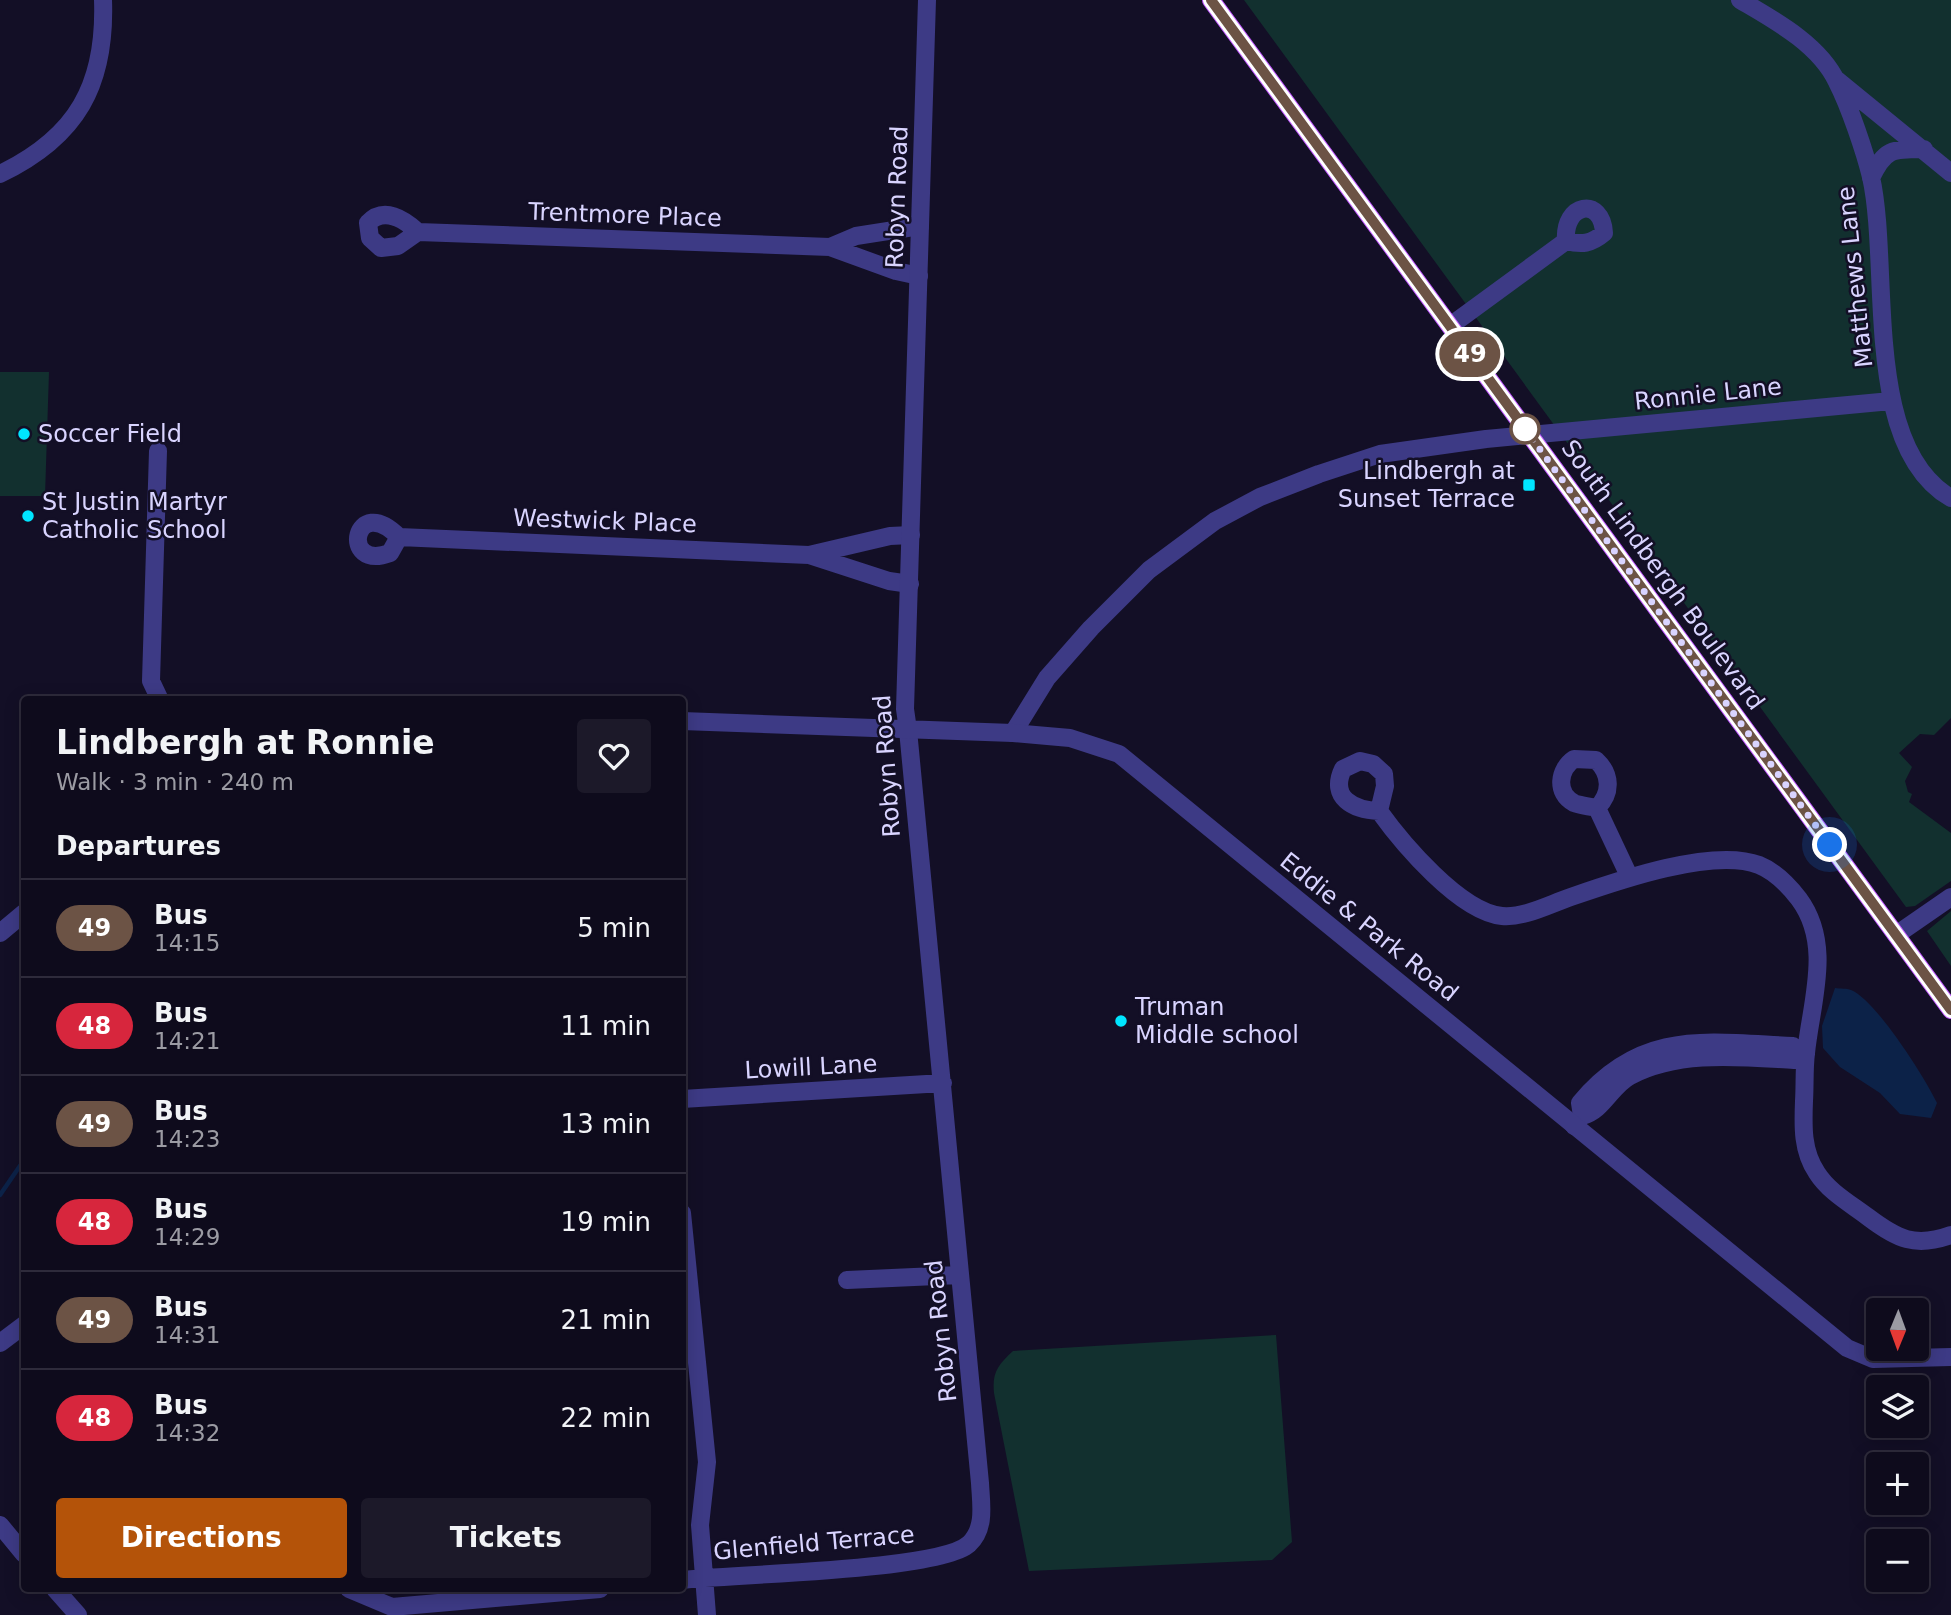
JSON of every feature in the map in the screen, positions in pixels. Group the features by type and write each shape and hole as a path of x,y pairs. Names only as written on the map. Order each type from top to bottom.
{"main road":[{"name":"South Lindbergh Boulevard","path":"1211,0 1951,1010"}],"street":[{"path":"0,174 29,160 63,133 84,102 100,62 104,33 103,0"},
{"name":"Robyn Road","path":"927,0 905,709 943,1083 980,1483 981,1526"},
{"name":"Matthews Lane","path":"1740,0 1780,23 1815,54 1837,80 1871,178 1891,401 1902,439 1921,472 1951,498"},
{"path":"1837,80 1951,173"},
{"path":"1871,178 1886,153 1898,149 1924,149"},
{"name":"Trentmore Place","path":"830,247 856,236 920,226"},
{"name":"Trentmore Place","path":"418,232 830,247 896,271 919,276"},
{"path":"1450,326 1566,241"},
{"name":"Ronnie Lane","path":"1013,733 1047,678 1091,628 1149,570 1215,521 1260,497 1380,454 1529,435 1891,401"},
{"path":"158,451 151,681 158,696"},
{"name":"Westwick Place","path":"809,555 890,536 911,535"},
{"name":"Westwick Place","path":"399,537 809,555 889,581 909,584"},
{"name":"Eddie & Park Road","path":"686,721 1013,733 1070,738 1119,754 1578,1121 1847,1348 1873,1359 1951,1357"},
{"path":"1597,808 1629,876"},
{"path":"1379,811 1405,848 1445,883 1477,908 1502,916 1528,912 1629,876 1705,862 1744,861 1776,876 1799,899 1813,928 1818,947 1818,965 1803,1054 1803,1135 1810,1160 1825,1184 1894,1237 1919,1241 1951,1235"},
{"path":"1896,935 1951,897"},
{"path":"0,933 21,916"},
{"path":"1578,1121 1580,1103 1596,1084 1622,1063 1660,1047 1718,1042 1793,1046 1803,1054"},
{"name":"Lowill Lane","path":"686,1099 943,1083"},
{"path":"686,1253 707,1462 700,1525 707,1615"},
{"path":"847,1280 959,1275"},
{"path":"0,1343 21,1327"},
{"path":"0,1525 21,1550"},
{"name":"Glenfield Terrace","path":"686,1579 898,1563 937,1556 968,1545 981,1526"},
{"path":"58,1592 78,1615"},
{"path":"356,1592 392,1607 543,1592"}],"green space":[{"path":"1244,0 1951,0 1951,718 1934,735 1920,734 1899,753 1912,767 1905,781 1908,792 1912,794 1909,802 1951,833 1951,881 1915,906 1906,907"},
{"name":"Soccer Field","path":"0,372 49,372 45,496 0,496"},
{"path":"1951,911 1951,966 1927,931"},
{"path":"1276,1335 1292,1542 1272,1560 1029,1571 994,1393 995,1374 1013,1351"}],"water":[{"path":"1835,988 1849,989 1861,997 1899,1041 1937,1103 1931,1118 1900,1114 1880,1093 1840,1067 1823,1048 1822,1026"}],"waterway":[{"path":"0,1195 21,1164"}],"bus line":[{"name":"49","path":"1211,0 1951,1010"}],"place":[{"name":"Soccer Field","path":"24,434"},
{"name":"Lindbergh at Sunset Terrace","path":"1529,485"},
{"name":"St Justin Martyr Catholic School","path":"28,516"},
{"name":"Truman Middle school","path":"1121,1021"}],"route":[{"path":"1525,429 1830,845"}]}
